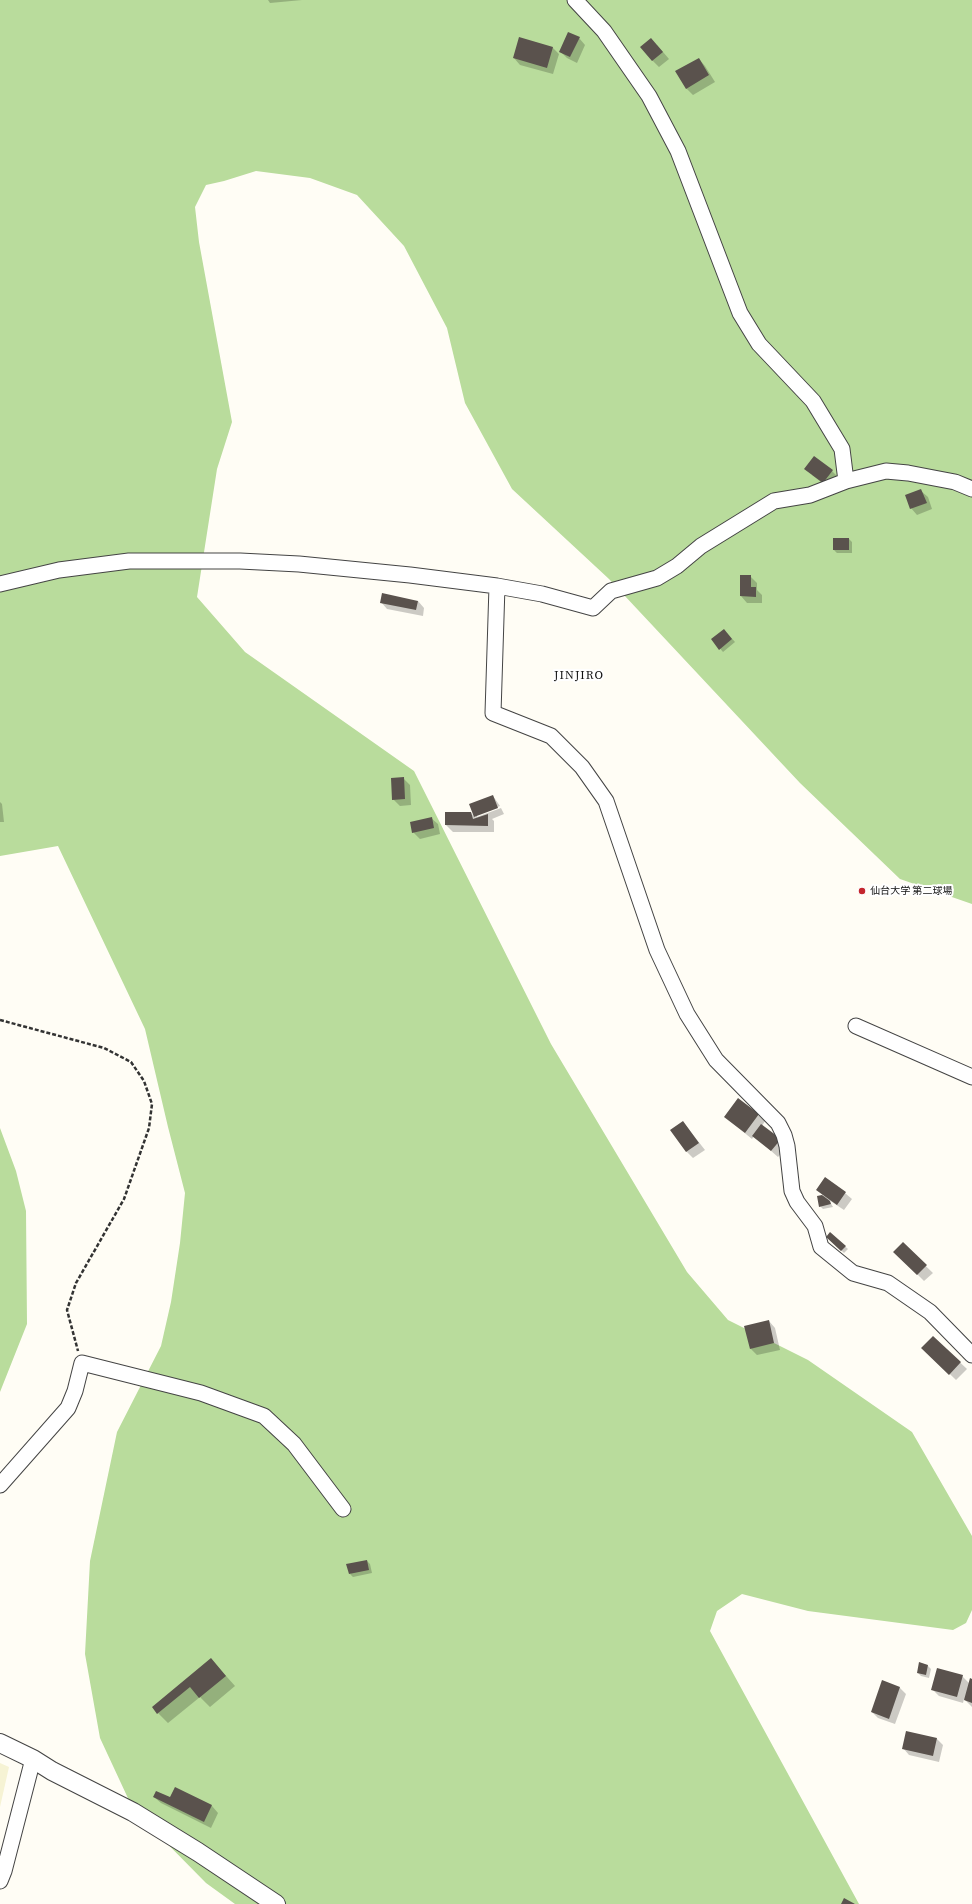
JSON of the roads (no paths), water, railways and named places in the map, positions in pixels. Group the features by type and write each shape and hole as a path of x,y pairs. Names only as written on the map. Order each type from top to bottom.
{"street":[{"path":"575,0 604,30 649,96 678,151 743,319 759,344 813,402 842,449 846,481"},
{"path":"0,584 59,570 128,561 240,561 299,564 410,575 497,586 542,594 593,608 611,591 657,578 701,546 774,501 810,495 846,481 886,471 908,473 955,482 972,489"},
{"path":"497,586 493,713 551,736 582,767 606,801 657,950 670,980 698,1033 716,1060 778,1123 784,1135 792,1191 797,1202 815,1226 821,1247 853,1273 888,1283 930,1312 972,1355"},
{"path":"856,1026 972,1076"},
{"path":"0,1485 68,1408 75,1391 82,1363 201,1393 264,1416 294,1444 343,1509"},
{"path":"0,1743 133,1812 198,1852 276,1904"},
{"path":"0,1881 4,1871 33,1759"}],"place":[{"name":"仙台大学 第二球場","path":"862,891"}],"district":[{"name":"JINJIRO","path":"579,676"}]}
